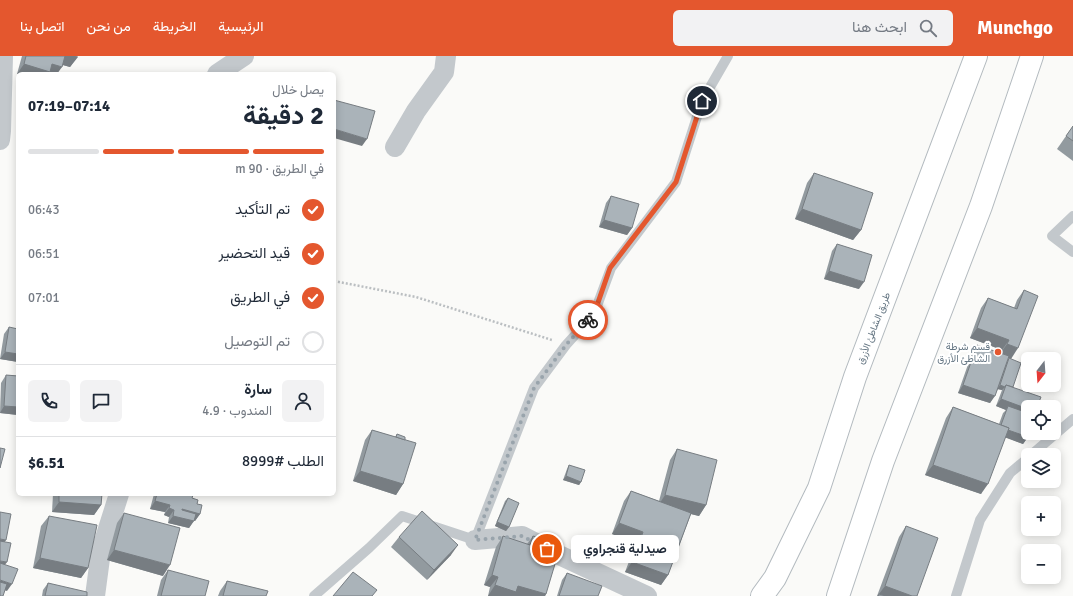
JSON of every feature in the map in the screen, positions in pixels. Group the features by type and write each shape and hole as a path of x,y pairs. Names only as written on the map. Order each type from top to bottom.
{"main road":[{"name":"طريق الشاطئ الأزرق","path":"762,596 775,578 820,488 855,377 976,56"},
{"path":"838,596 883,461 981,206 1032,56"}],"street":[{"path":"0,140 3,56"},
{"path":"220,72 244,56"},
{"path":"395,147 416,111 444,72 446,56"},
{"path":"95,596 101,551 118,496"},
{"path":"475,540 522,536 647,596"}],"lane":[{"path":"314,596 369,548 402,516 475,540 534,388 566,345 594,314 610,268 676,182 702,101 728,56"},
{"path":"1073,216 1052,236 1073,252"},
{"path":"1039,448 1073,419"},
{"path":"956,596 980,520 1010,473 1021,464"}],"path":[{"path":"336,281 416,297 566,345"}],"building":[{"path":"26,56 65,56 62,67 52,64 50,72 24,64"},
{"path":"336,101 375,111 367,139 336,130"},
{"path":"1073,126 1073,141 1066,136"},
{"path":"814,173 873,193 861,230 802,209"},
{"path":"611,196 639,204 632,228 604,220"},
{"path":"837,244 872,255 864,282 829,271"},
{"path":"1024,290 1038,296 1018,348 1007,344 1009,340 977,328 988,298 1017,309"},
{"path":"9,327 16,329 16,354 5,352"},
{"path":"977,345 1009,356 995,396 963,385"},
{"path":"1009,358 1021,363 1013,387 1006,385 1005,387 1000,385"},
{"path":"6,375 16,376 16,407 4,406"},
{"path":"1006,385 1021,390 1021,392 1026,392 1041,397 1040,400 1021,400 1021,406 1001,399"},
{"path":"1008,406 1021,411 1021,435 1008,430 1009,428 1001,425"},
{"path":"953,407 1009,428 988,484 933,465"},
{"path":"372,430 416,443 403,484 360,471"},
{"path":"397,434 405,437 405,440 396,437"},
{"path":"0,448 5,449 0,468"},
{"path":"677,449 717,460 706,505 665,495"},
{"path":"569,465 585,470 581,482 566,476"},
{"path":"631,491 691,513 668,575 632,562 643,532 619,523"},
{"path":"59,496 102,496 101,505 59,502"},
{"path":"156,496 193,496 192,498 198,500 197,504 202,505 200,514 182,509 196,514 194,521 173,516 174,510 169,508 170,505 155,501"},
{"path":"508,498 519,503 509,527 497,522"},
{"path":"422,511 458,545 434,570 399,537"},
{"path":"0,512 11,514 6,540 0,539"},
{"path":"124,513 180,528 170,565 114,550"},
{"path":"49,516 97,525 88,568 40,558"},
{"path":"906,526 938,538 917,596 912,596 885,586"},
{"path":"503,536 530,545 533,536 549,541 546,551 558,554 546,594 518,586 516,592 495,585 498,577 492,575"},
{"path":"0,541 11,543 7,562 0,561"},
{"path":"0,563 18,569 12,584 0,580"},
{"path":"168,570 209,581 205,596 161,596"},
{"path":"353,572 377,590 372,596 333,596"},
{"path":"567,573 602,586 598,596 559,596"},
{"path":"227,581 268,591 266,596 223,596"},
{"path":"0,582 7,584 3,596 0,596"},
{"path":"48,583 87,592 87,596 45,596"}],"way so far":[{"path":"547,549 522,536 475,540 534,388 566,345 588,320"}],"place":[{"name":"قسم شرطة الشاطئ الأزرق","path":"998,352"},
{"name":"صيدلية قنجراوي","path":"547,549"}],"route":[{"path":"588,320 594,314 610,268 676,182 702,101"}]}
